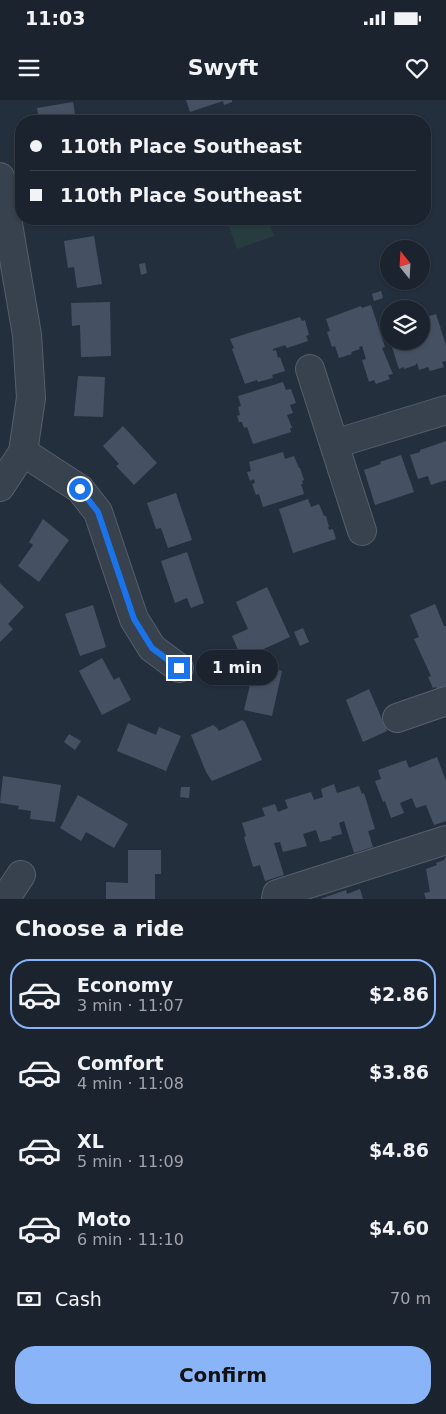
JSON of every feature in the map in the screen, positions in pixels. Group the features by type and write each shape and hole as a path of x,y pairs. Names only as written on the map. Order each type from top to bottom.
{"street":[{"path":"0,177 27,334 31,398 23,452 0,487"},
{"path":"310,369 362,531"},
{"path":"334,444 446,410"},
{"path":"23,452 80,489 98,512 134,619 152,648 179,668"},
{"path":"397,718 446,701"},
{"path":"276,899 277,894 446,840"},
{"path":"5,899 22,876"}],"green space":[{"path":"228,225 270,225 274,236 237,249"}],"building":[{"path":"186,100 232,100 232,102 224,105 223,101 190,112"},
{"path":"73,102 75,115 38,115 37,108"},
{"path":"94,236 102,284 77,288 74,267 68,268 64,241"},
{"path":"145,263 147,273 141,275 139,264"},
{"path":"381,291 383,298 374,301 372,294"},
{"path":"110,302 111,356 81,357 80,325 72,326 71,303"},
{"path":"371,305 380,332 380,350 383,350 393,374 388,375 390,379 376,384 374,380 369,382 362,360 366,359 362,346 359,347 360,349 351,352 352,354 339,358 335,346 332,347 327,332 330,331 326,319 361,306 362,308"},
{"path":"436,314 446,345 446,361 442,362 444,367 430,371 428,367 419,370 417,363 404,369 404,367 399,369 393,350 430,350 430,316"},
{"path":"300,317 302,321 305,320 309,335 306,336 308,341 287,348 285,345 273,349 273,351 276,350 278,358 280,357 285,371 272,375 273,378 245,384 230,339"},
{"path":"78,376 105,377 103,417 74,416"},
{"path":"283,382 286,390 291,389 296,403 290,405 293,413 287,415 292,428 290,428 291,432 253,444 247,427 244,428 237,416 240,415 238,407 241,406 238,396"},
{"path":"123,426 157,463 134,485 116,466 119,464 103,446"},
{"path":"446,441 446,480 431,485 428,476 418,479 410,455"},
{"path":"283,452 285,459 294,456 300,468 304,480 302,481 303,484 301,484 304,494 263,507 259,494 256,495 252,484 255,483 254,479 250,481 247,472 251,471 249,462"},
{"path":"401,455 414,492 375,505 364,470"},
{"path":"176,493 192,540 168,548 161,528 156,529 147,503"},
{"path":"308,499 311,507 319,504 324,516 326,516 329,530 333,529 336,539 293,553 279,509"},
{"path":"43,519 69,540 39,582 18,566 33,545 29,542"},
{"path":"187,552 204,603 191,608 187,598 175,603 161,561"},
{"path":"0,583 24,607 8,624 13,629 0,642"},
{"path":"267,587 290,637 242,659 232,636 248,629 236,602"},
{"path":"435,604 444,626 446,626 446,692 438,691 436,687 433,688 428,677 431,676 414,639 419,637 410,615"},
{"path":"93,605 106,647 80,656 65,614"},
{"path":"303,628 309,642 300,646 294,632"},
{"path":"102,658 114,680 119,677 131,700 102,715 79,671"},
{"path":"268,667 282,671 272,716 244,710 254,668 266,671"},
{"path":"369,689 387,731 363,742 346,700"},
{"path":"242,720 245,722 262,760 212,781 206,772 191,735 213,725 219,731"},
{"path":"128,723 156,735 159,727 181,736 166,771 117,751"},
{"path":"69,734 81,741 75,750 64,742"},
{"path":"437,757 446,781 446,821 434,825 426,805 416,808 412,798 400,803 404,813 391,818 375,781 381,779 378,770 406,760 409,768"},
{"path":"3,776 61,785 55,822 30,819 31,811 18,809 19,806 0,803"},
{"path":"334,784 337,793 359,786 362,794 364,793 375,829 368,831 373,847 354,853 344,821 339,823 342,834 331,837 332,839 320,842 316,830 303,834 307,846 283,852 280,842 274,843 284,875 265,881 260,865 253,867 242,823 265,816 262,808 275,804 278,812 288,808 285,800 311,792 314,800 323,797 321,789"},
{"path":"181,787 190,787 189,798 180,797"},
{"path":"78,795 128,824 114,848 86,832 81,841 60,828"},
{"path":"128,850 161,850 161,874 155,874 155,899 106,899 106,882 128,883"},
{"path":"446,856 446,899 426,899 424,893 430,892 426,869 437,865 436,863 444,860"},
{"path":"360,889 363,899 320,899 346,890 347,894"}],"route":[{"path":"80,489 98,512 134,619 152,648 179,668"}]}
